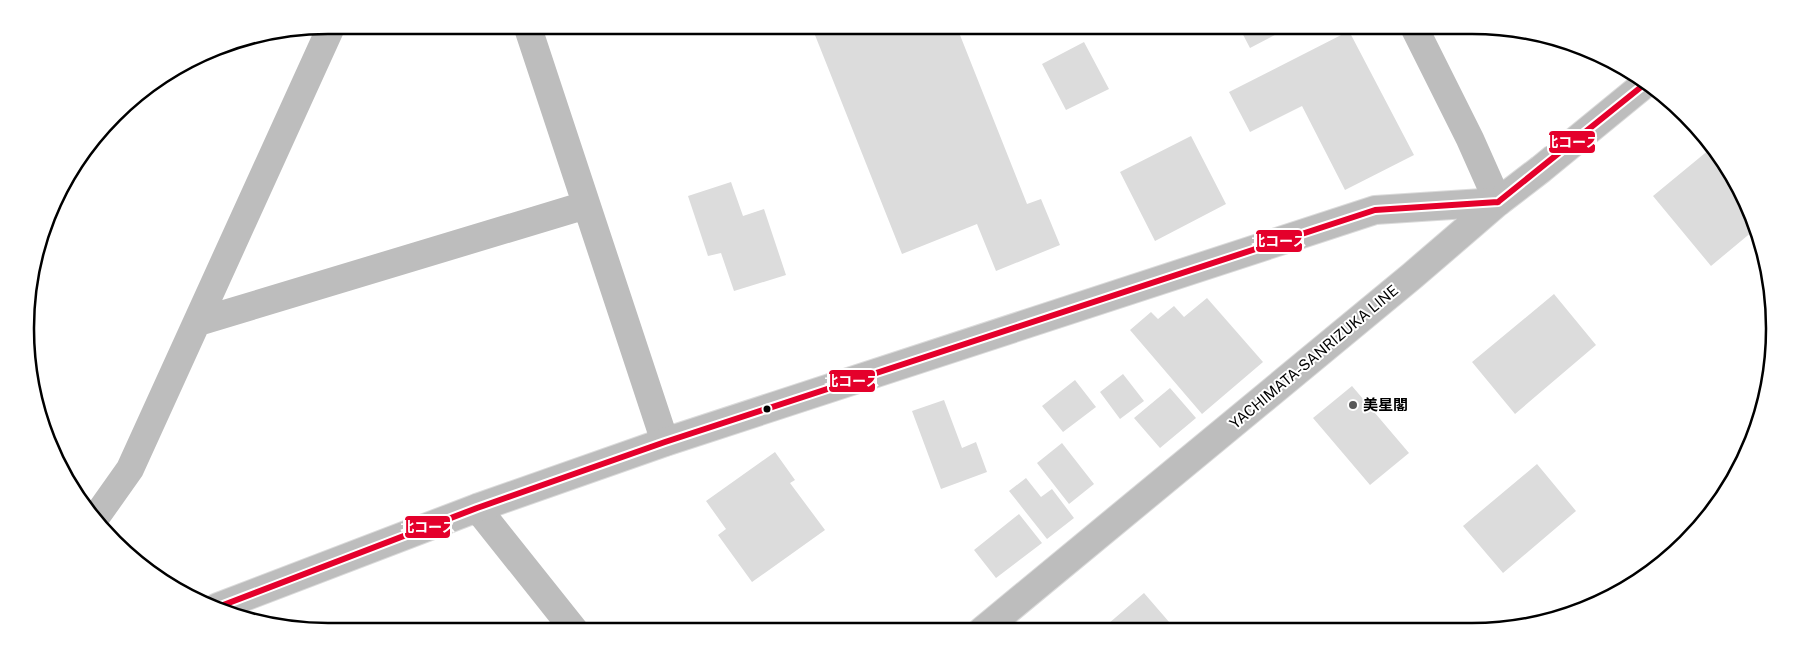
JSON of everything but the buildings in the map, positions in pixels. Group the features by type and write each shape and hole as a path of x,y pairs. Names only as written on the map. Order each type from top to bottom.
{"main road":[{"path":"99,513 130,469 328,34"},
{"path":"530,34 665,442"},
{"path":"225,604 477,508 665,442 1375,210 1498,202 1470,139 1418,34"},
{"name":"YACHIMATA-SANRIZUKA LINE","path":"991,623 1412,276 1498,202 1640,87"},
{"path":"198,322 586,205"},
{"path":"477,508 568,623"}],"transit line":[{"name":"北コース","path":"1498,202 1641,87"},
{"name":"北コース","path":"225,604 477,508 665,442 1375,210 1498,202"}],"place":[{"name":"美星閣","path":"1353,405"}]}
